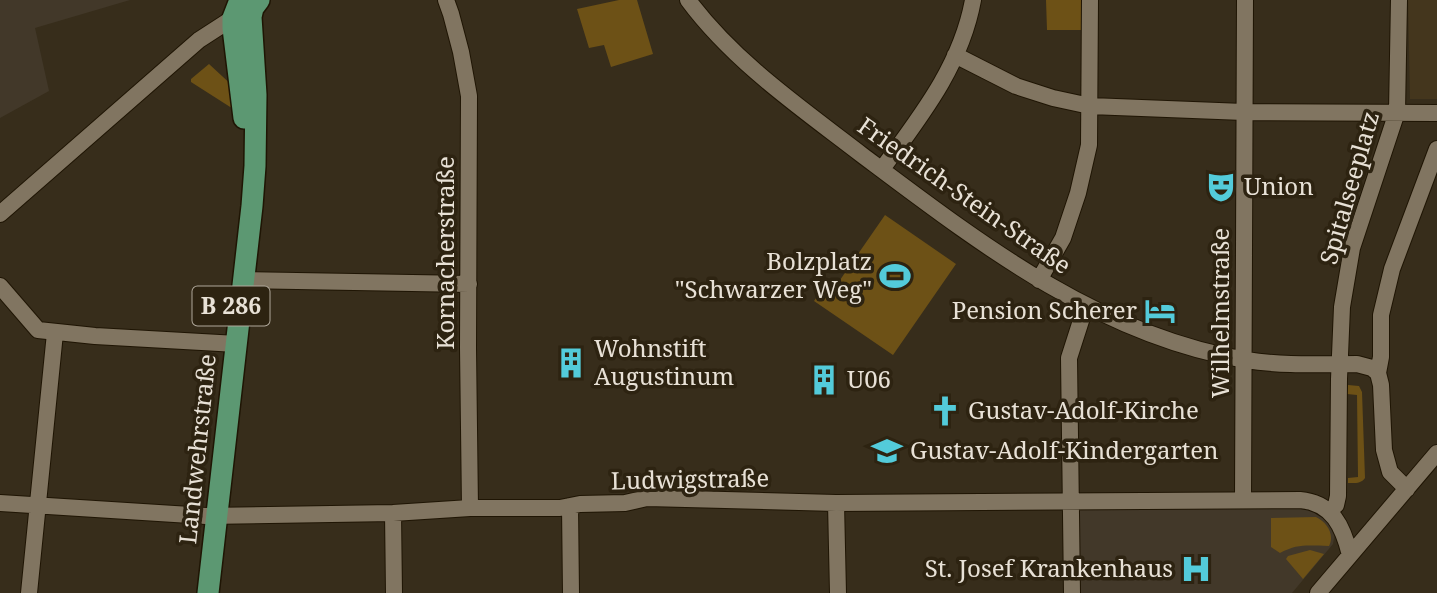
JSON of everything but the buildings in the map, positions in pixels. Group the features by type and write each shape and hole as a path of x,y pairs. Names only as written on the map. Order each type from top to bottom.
{"main road":[{"name":"Landwehrstraße","path":"232,343 244,280 255,166 256,95 246,9"},
{"name":"Landwehrstraße","path":"197,593 211,515 232,343 244,140 244,113 234,44 246,9"},
{"name":"Landwehrstraße","path":"208,593 211,515"}],"street":[{"name":"Kornacherstraße","path":"446,0 461,52 469,96 470,509"},
{"name":"Friedrich-Stein-Straße","path":"688,0 724,41 766,80 881,169 992,250 1086,306 1156,336 1244,360 1365,365 1378,373"},
{"path":"881,169 931,102 955,55 969,18 972,0"},
{"path":"1039,280 1063,238 1078,193 1089,145 1090,0"},
{"name":"Wilhelmstraße","path":"1243,500 1245,0"},
{"name":"Spitalseeplatz","path":"1329,512 1336,505 1338,496 1342,307 1352,248 1397,112 1399,0"},
{"path":"0,214 199,40 246,9"},
{"path":"955,55 1016,86 1090,106 1244,112 1437,113"},
{"path":"1406,489 1390,472 1384,450 1378,373 1381,357 1381,315 1392,269 1437,149"},
{"path":"244,280 469,284"},
{"path":"0,286 38,330 232,343"},
{"path":"1072,593 1069,358 1086,306"},
{"path":"29,593 55,333"},
{"path":"1318,593 1437,453"},
{"name":"Ludwigstraße","path":"0,503 211,515 560,508 580,504 625,503 647,498 836,503 1243,500 1308,501 1329,512"},
{"path":"836,503 838,593"},
{"path":"570,506 571,593"},
{"path":"1329,512 1345,535 1349,555"},
{"path":"393,513 394,593"}],"shaded area":[{"path":"0,0 130,0 35,28 49,91 0,118"},
{"path":"619,0 637,0 653,54 611,67 604,45 589,48 577,9"},
{"path":"1046,0 1081,0 1081,30 1047,30"},
{"path":"1408,0 1437,0 1437,99 1410,99"},
{"path":"209,64 235,88 238,112 191,82 191,79"},
{"name":"Bolzplatz \"Schwarzer Weg\"","path":"885,215 956,264 893,355 814,301 823,288 831,293"},
{"path":"1348,385 1359,386 1362,392 1365,478 1355,483 1348,483 1348,478 1358,477 1357,395 1347,394"},
{"name":"St. Josef Krankenhaus","path":"1080,506 1314,507 1336,527 1333,544 1292,593 1079,593"},
{"path":"1316,517 1329,529 1329,546 1299,546 1280,553 1271,547 1271,518"},
{"path":"1310,550 1324,554 1303,579 1286,559 1288,556"}],"place":[{"name":"Union","path":"1221,187"},
{"name":"Bolzplatz \"Schwarzer Weg\"","path":"895,276"},
{"name":"Pension Scherer","path":"1160,311"},
{"name":"Wohnstift Augustinum","path":"571,363"},
{"name":"U06","path":"824,380"},
{"name":"Gustav-Adolf-Kirche","path":"945,411"},
{"name":"Gustav-Adolf-Kindergarten","path":"887,451"},
{"name":"St. Josef Krankenhaus","path":"1196,569"}]}
